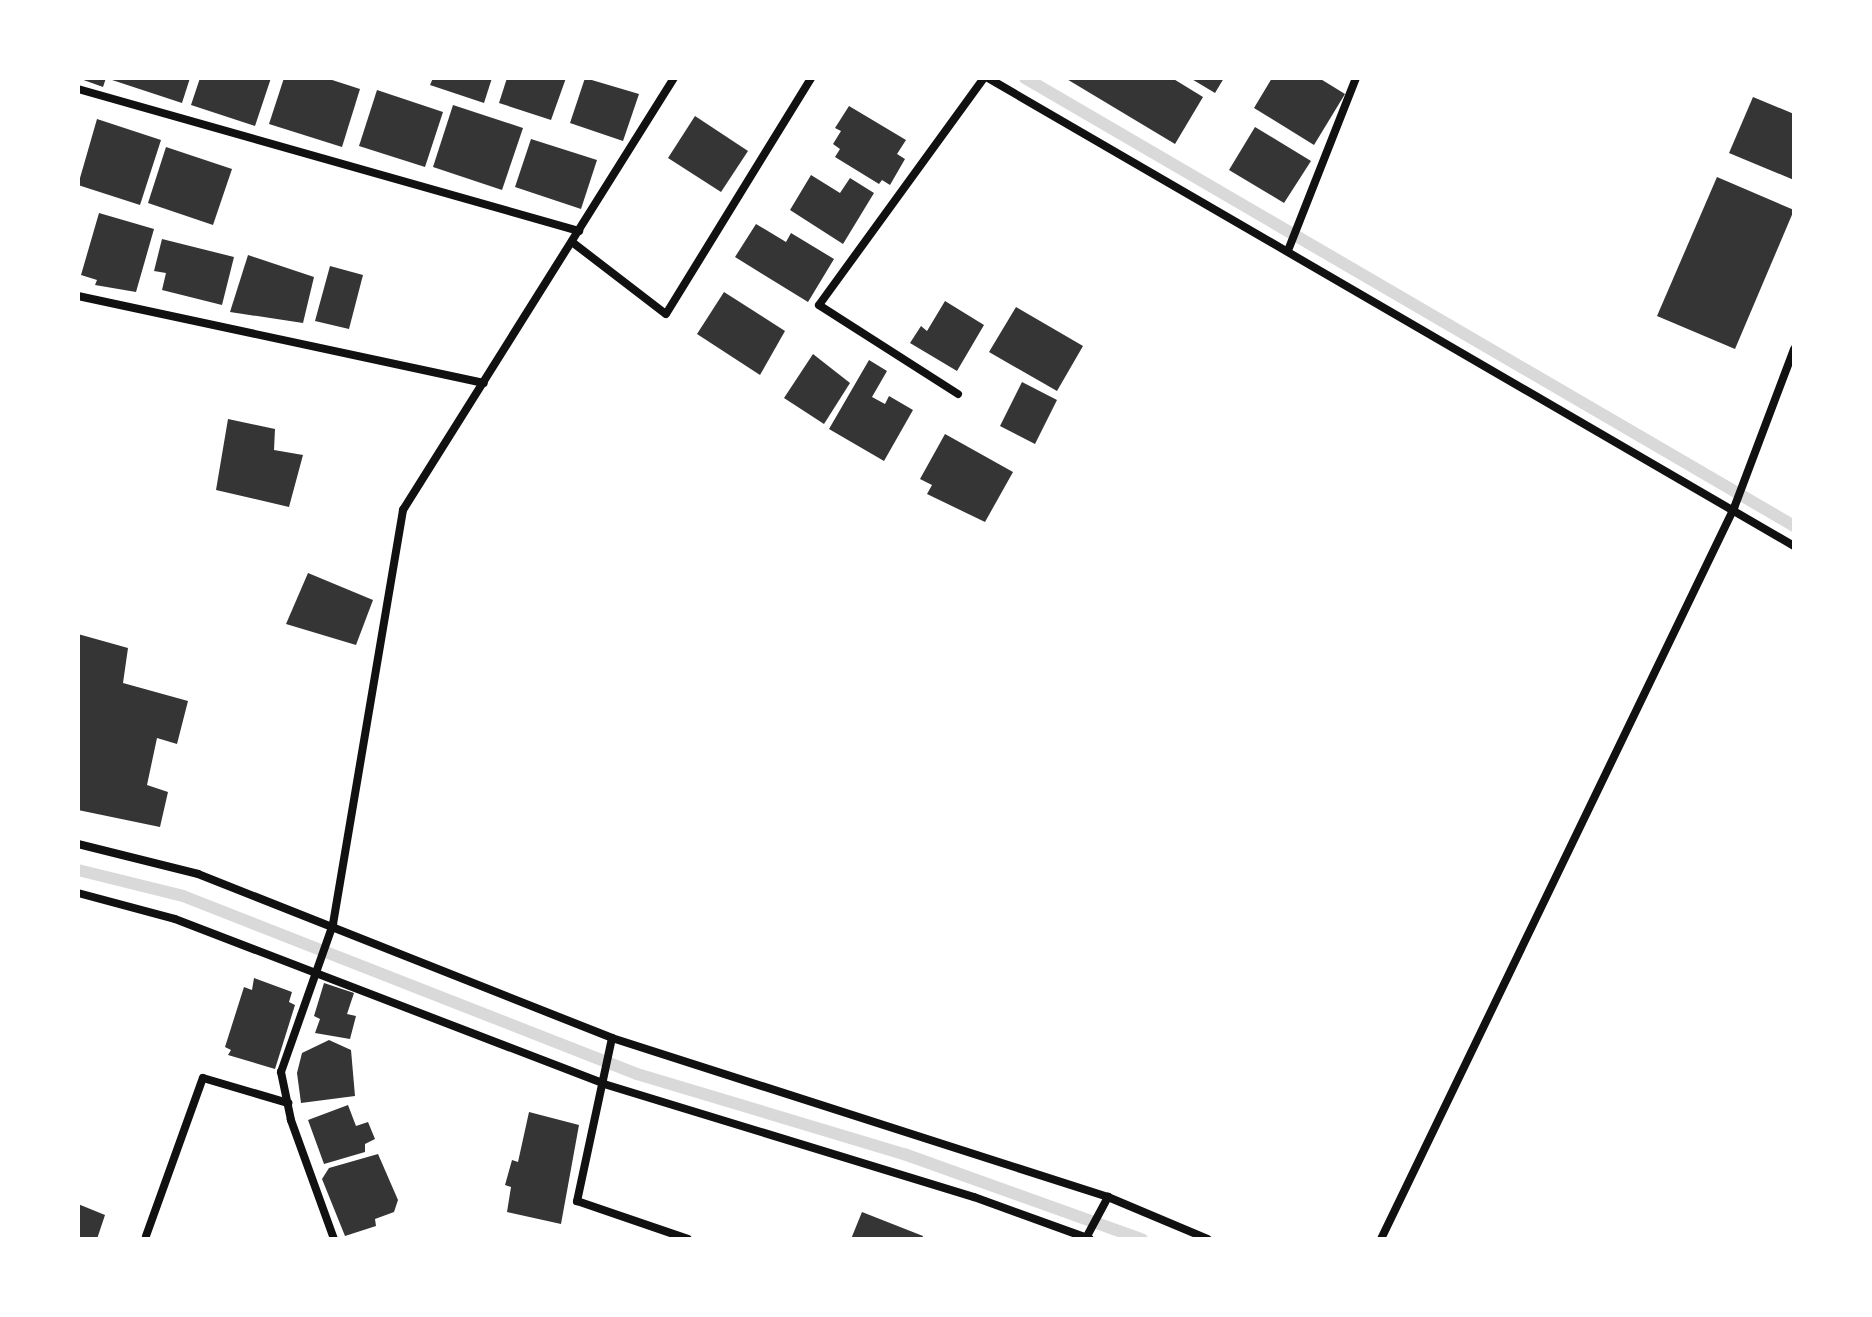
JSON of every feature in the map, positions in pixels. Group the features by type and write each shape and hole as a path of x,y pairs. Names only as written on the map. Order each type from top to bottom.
{"street":[{"path":"334,1239 288,1103 281,1072 333,924 403,510 674,78"},
{"path":"572,242 666,314 811,78"},
{"path":"958,394 819,305 986,78 1291,244 1735,504 1794,546"},
{"path":"1291,244 1356,78"},
{"path":"78,89 579,231"},
{"path":"78,296 484,383"},
{"path":"1381,1239 1735,504 1794,349"},
{"path":"78,844 198,874 333,924 612,1038 1108,1197 1208,1239"},
{"path":"78,893 175,919 605,1079 974,1197 1088,1238 1108,1197"},
{"path":"612,1038 577,1201 688,1239"},
{"path":"146,1236 203,1078 288,1103"}],"building":[{"path":"78,78 106,78 103,87"},
{"path":"106,78 190,78 182,103"},
{"path":"200,78 271,78 255,126 191,105"},
{"path":"284,78 326,78 360,89 342,147 269,124"},
{"path":"433,78 492,78 484,103 430,85"},
{"path":"507,78 566,78 551,120 499,103"},
{"path":"585,78 639,94 623,141 570,123"},
{"path":"1065,78 1172,78 1203,97 1175,144"},
{"path":"1190,78 1224,78 1215,93"},
{"path":"1272,78 1319,78 1345,94 1314,145 1254,108"},
{"path":"377,90 443,112 425,167 359,146"},
{"path":"1753,97 1794,114 1794,180 1729,153"},
{"path":"453,105 523,128 502,190 433,167"},
{"path":"849,106 906,140 897,154 905,159 890,185 882,180 879,184 835,157 840,149 833,144 841,131 835,128"},
{"path":"695,116 748,151 721,192 668,158"},
{"path":"97,119 161,140 140,205 78,185"},
{"path":"1255,127 1311,161 1284,203 1229,170"},
{"path":"531,139 597,160 581,209 515,187"},
{"path":"166,147 232,169 213,225 148,203"},
{"path":"811,175 840,193 850,178 874,193 843,244 790,210"},
{"path":"1717,177 1794,210 1735,349 1657,316"},
{"path":"99,213 154,229 136,292 95,285 97,280 81,275"},
{"path":"756,224 786,242 791,233 834,259 808,302 735,257"},
{"path":"162,239 234,257 222,305 162,290 166,273 154,271"},
{"path":"248,255 314,277 303,323 230,312"},
{"path":"330,266 363,275 349,329 315,321"},
{"path":"724,292 785,331 760,375 697,334"},
{"path":"945,301 984,325 957,371 910,343 921,326 927,331"},
{"path":"1016,307 1083,346 1057,391 989,352"},
{"path":"813,354 850,383 824,424 784,398"},
{"path":"869,360 887,371 872,397 885,404 889,396 913,410 884,461 829,429"},
{"path":"1022,382 1057,400 1035,444 1000,426"},
{"path":"228,419 275,429 274,450 303,455 289,507 216,490"},
{"path":"945,434 1013,472 985,522 927,494 932,485 920,479"},
{"path":"308,573 373,600 356,645 286,624"},
{"path":"78,634 128,648 123,683 188,701 177,744 157,738 147,785 168,792 160,827 78,810"},
{"path":"254,978 292,992 289,1002 295,1005 275,1069 228,1055 231,1050 225,1047 244,987 252,990"},
{"path":"324,983 354,993 347,1014 356,1016 350,1039 315,1033 320,1019 314,1016"},
{"path":"329,1040 351,1050 355,1096 301,1103 297,1073 302,1053"},
{"path":"348,1105 356,1126 368,1122 375,1139 365,1144 365,1152 324,1164 308,1120"},
{"path":"529,1112 579,1125 561,1224 507,1212 511,1187 505,1185 512,1160 518,1162"},
{"path":"378,1154 398,1200 394,1212 375,1219 376,1226 345,1236 322,1179 329,1168"},
{"path":"78,1204 105,1215 97,1239 78,1239"},
{"path":"862,1212 923,1236 922,1239 851,1239"}],"waterway":[{"path":"1025,78 1794,526"},
{"path":"78,870 183,896 637,1074 904,1154 1142,1239"}]}
